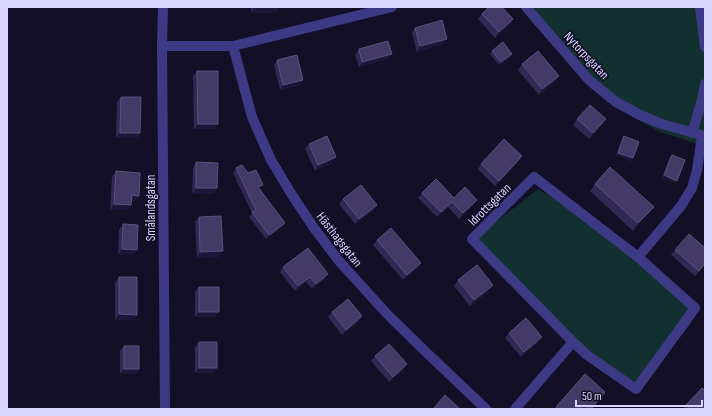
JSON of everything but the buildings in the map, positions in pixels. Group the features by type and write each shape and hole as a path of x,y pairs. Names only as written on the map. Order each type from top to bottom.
{"street":[{"name":"Smålandsgatan","path":"163,7 165,409"},
{"path":"162,46 233,46 392,7"},
{"name":"Nytorpsgatan","path":"526,7 589,80 616,102 640,115 662,124 700,135"},
{"path":"700,7 705,47"},
{"name":"Hästhagsgatan","path":"233,46 252,117 271,160 314,228 339,261 388,315 486,409"},
{"path":"638,257 681,206 692,188 697,170 702,100 705,84"},
{"name":"Idrottsgatan","path":"534,178 638,257 695,308 636,389 587,355 572,342 472,239 534,178"},
{"path":"515,409 572,342"}],"green space":[{"path":"520,7 705,7 705,146 660,132 607,102"},
{"path":"538,189 567,206 647,264 694,311 690,325 637,386 578,348 473,240"}]}
